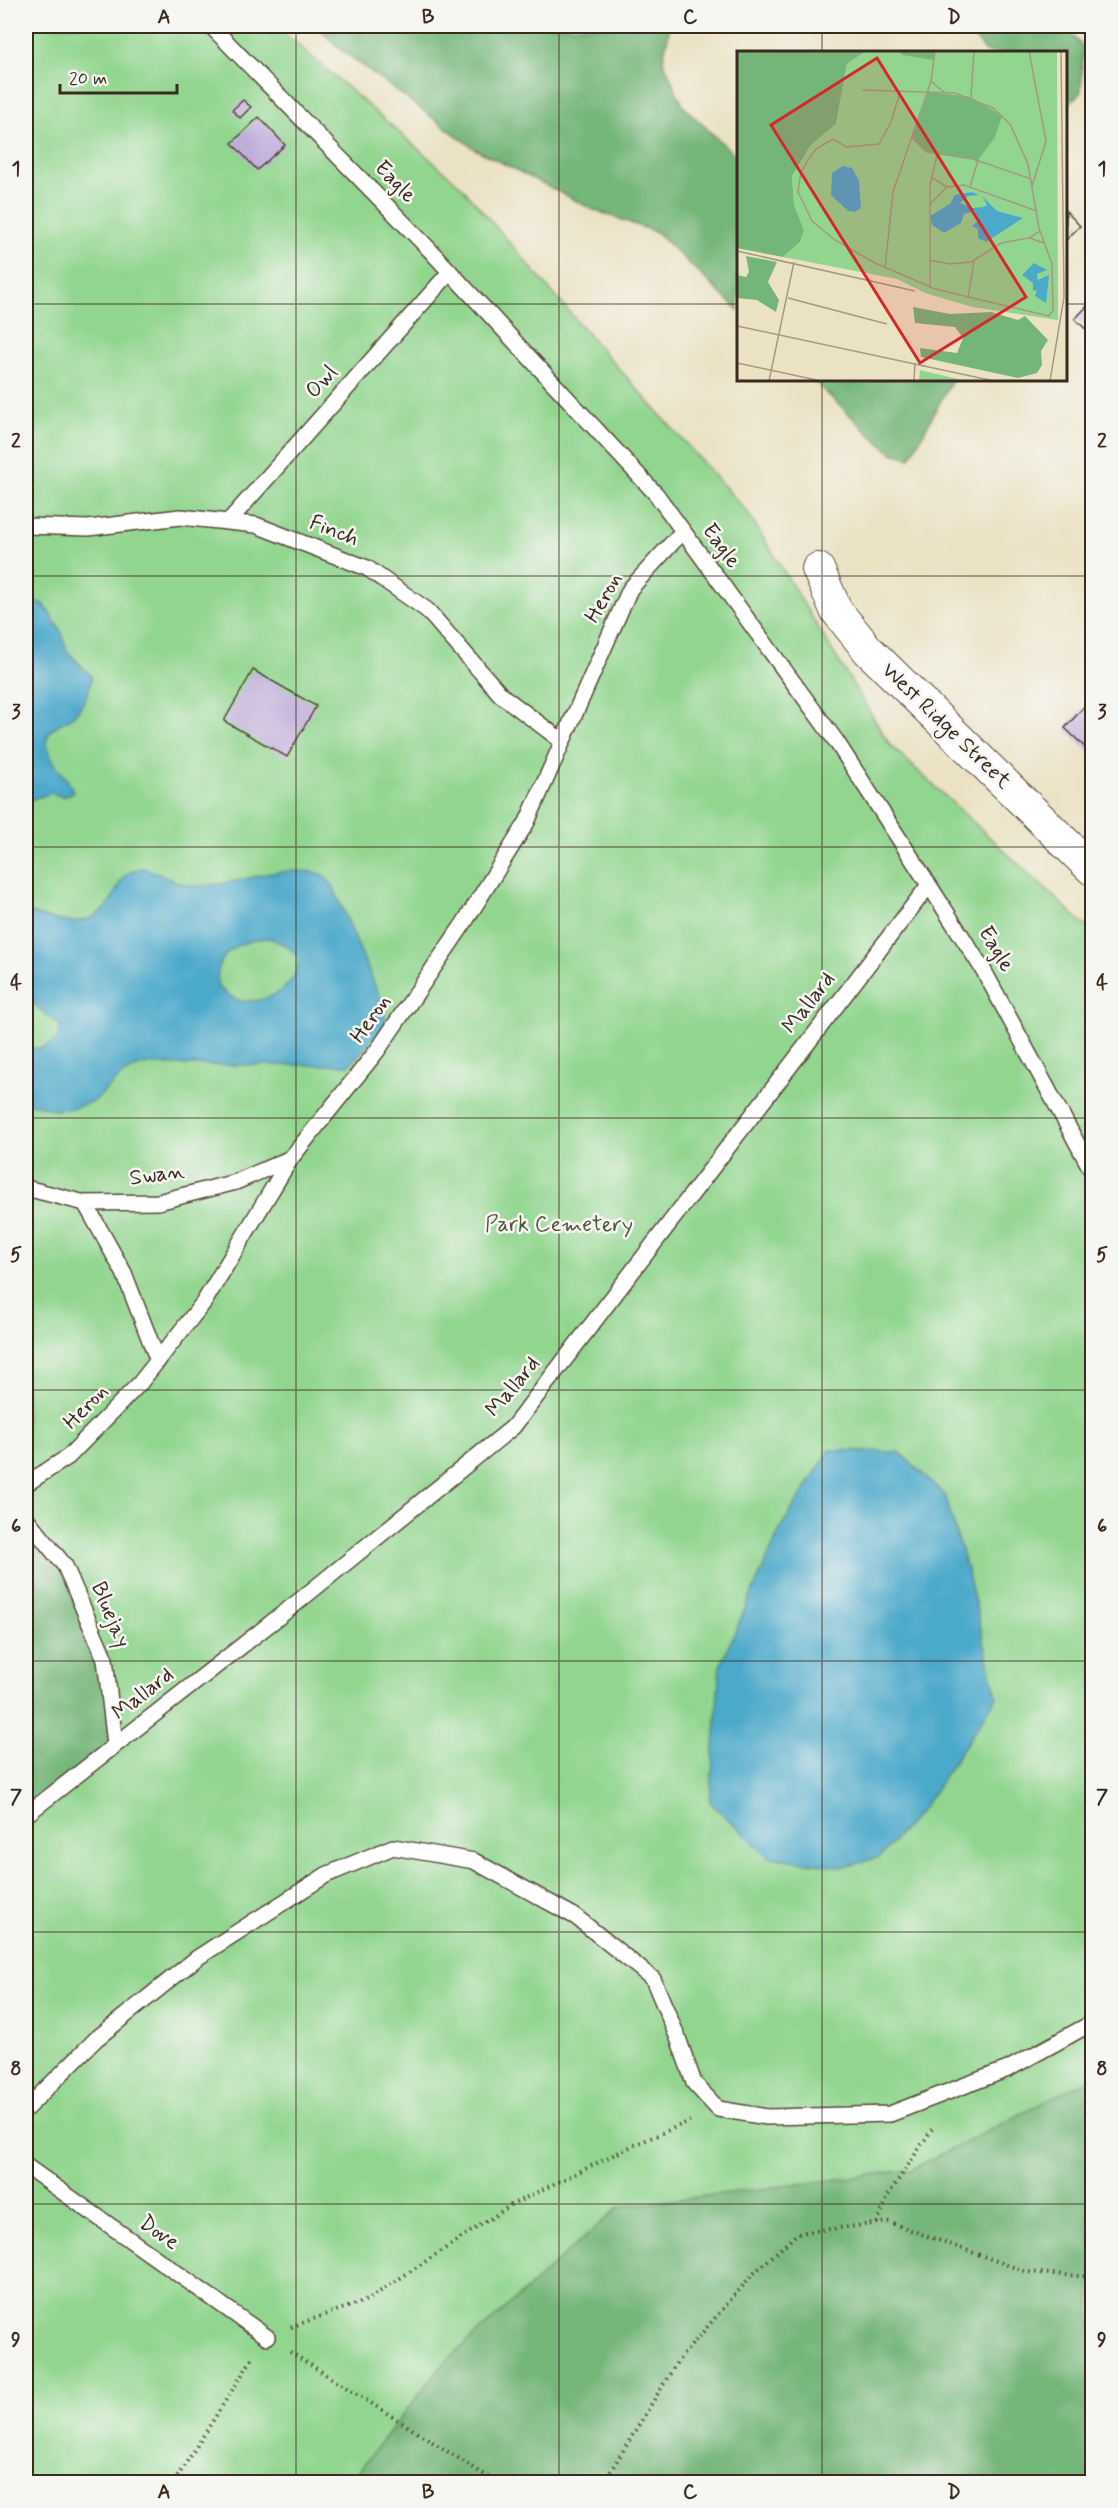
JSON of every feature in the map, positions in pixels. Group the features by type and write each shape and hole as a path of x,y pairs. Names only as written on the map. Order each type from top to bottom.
{"street":[{"name":"West Ridge Street","path":"819,569 836,610 868,650 1092,869"}],"lane":[{"name":"Eagle","path":"211,26 450,272 656,494 836,741 929,885 984,971 1092,1171"},
{"name":"Owl","path":"228,522 450,272"},
{"name":"Finch","path":"26,526 88,528 180,517 256,525 367,568 427,609 501,695 562,741"},
{"name":"Heron","path":"26,1484 68,1457 140,1383 158,1361 204,1302 291,1158 377,1052 464,923 527,822 630,589 683,531"},
{"name":"Mallard","path":"26,1815 299,1601 513,1427 929,885"},
{"name":"Swan","path":"26,1188 86,1203 158,1202 236,1182 291,1158"},
{"path":"86,1203 124,1273 158,1361"},
{"name":"Bluejay","path":"26,1518 65,1566 105,1659 115,1744"},
{"path":"26,2109 96,2039 197,1958 326,1875 393,1847 474,1861 576,1917 653,1979 694,2083 718,2109 767,2117 890,2114 1008,2069 1092,2023"},
{"name":"Dove","path":"26,2166 267,2337"}],"path":[{"path":"876,2224 889,2194 930,2134 948,2092"},
{"path":"174,2482 267,2337 367,2300 511,2205 632,2146 718,2109"},
{"path":"604,2482 677,2362 753,2274 798,2233 888,2222 1027,2272 1092,2277"},
{"path":"267,2337 496,2482"}],"green space":[{"name":"Park Cemetery","path":"26,26 276,26 460,185 594,341 748,513 890,745 1092,932 1092,2078 911,2170 619,2207 443,2364 350,2482 26,2482"},
{"path":"317,26 670,26 663,60 683,106 737,157 737,309 656,232 594,210 475,149 340,49"},
{"path":"956,26 1063,26 1083,47 1081,92 1067,105 1067,51 984,51 980,43"},
{"path":"814,381 951,381 910,458 892,453"},
{"path":"26,1518 65,1566 105,1659 115,1744 26,1816"},
{"path":"1092,2078 1092,2482 350,2482 443,2364 619,2207 911,2170"}],"water":[{"path":"26,600 44,604 62,633 67,651 91,676 91,681 84,701 75,714 53,729 47,738 48,751 73,792 63,797 52,793 26,801"},
{"path":"142,868 177,882 199,886 290,871 322,874 333,886 384,1007 386,1025 349,1065 141,1065 122,1075 94,1101 73,1108 55,1110 26,1102 26,1048 44,1048 57,1040 61,1026 36,1006 26,991 26,911 60,921 72,922 94,917 111,900 122,879 134,870","holes":["270,938 287,946 298,957 297,967 294,976 281,991 263,999 242,1001 218,987 220,965 224,957 239,945"]},
{"path":"830,1450 899,1452 945,1495 969,1578 997,1697 925,1805 880,1857 844,1867 769,1857 710,1802 720,1666 782,1525"}],"building":[{"path":"243,100 251,107 240,118 232,110"},
{"path":"259,117 285,145 257,170 232,143"},
{"path":"1067,212 1080,226 1067,239"},
{"path":"1092,301 1092,335 1075,319"},
{"path":"253,670 316,706 287,757 224,721"},
{"path":"1092,698 1092,754 1065,728"}]}
